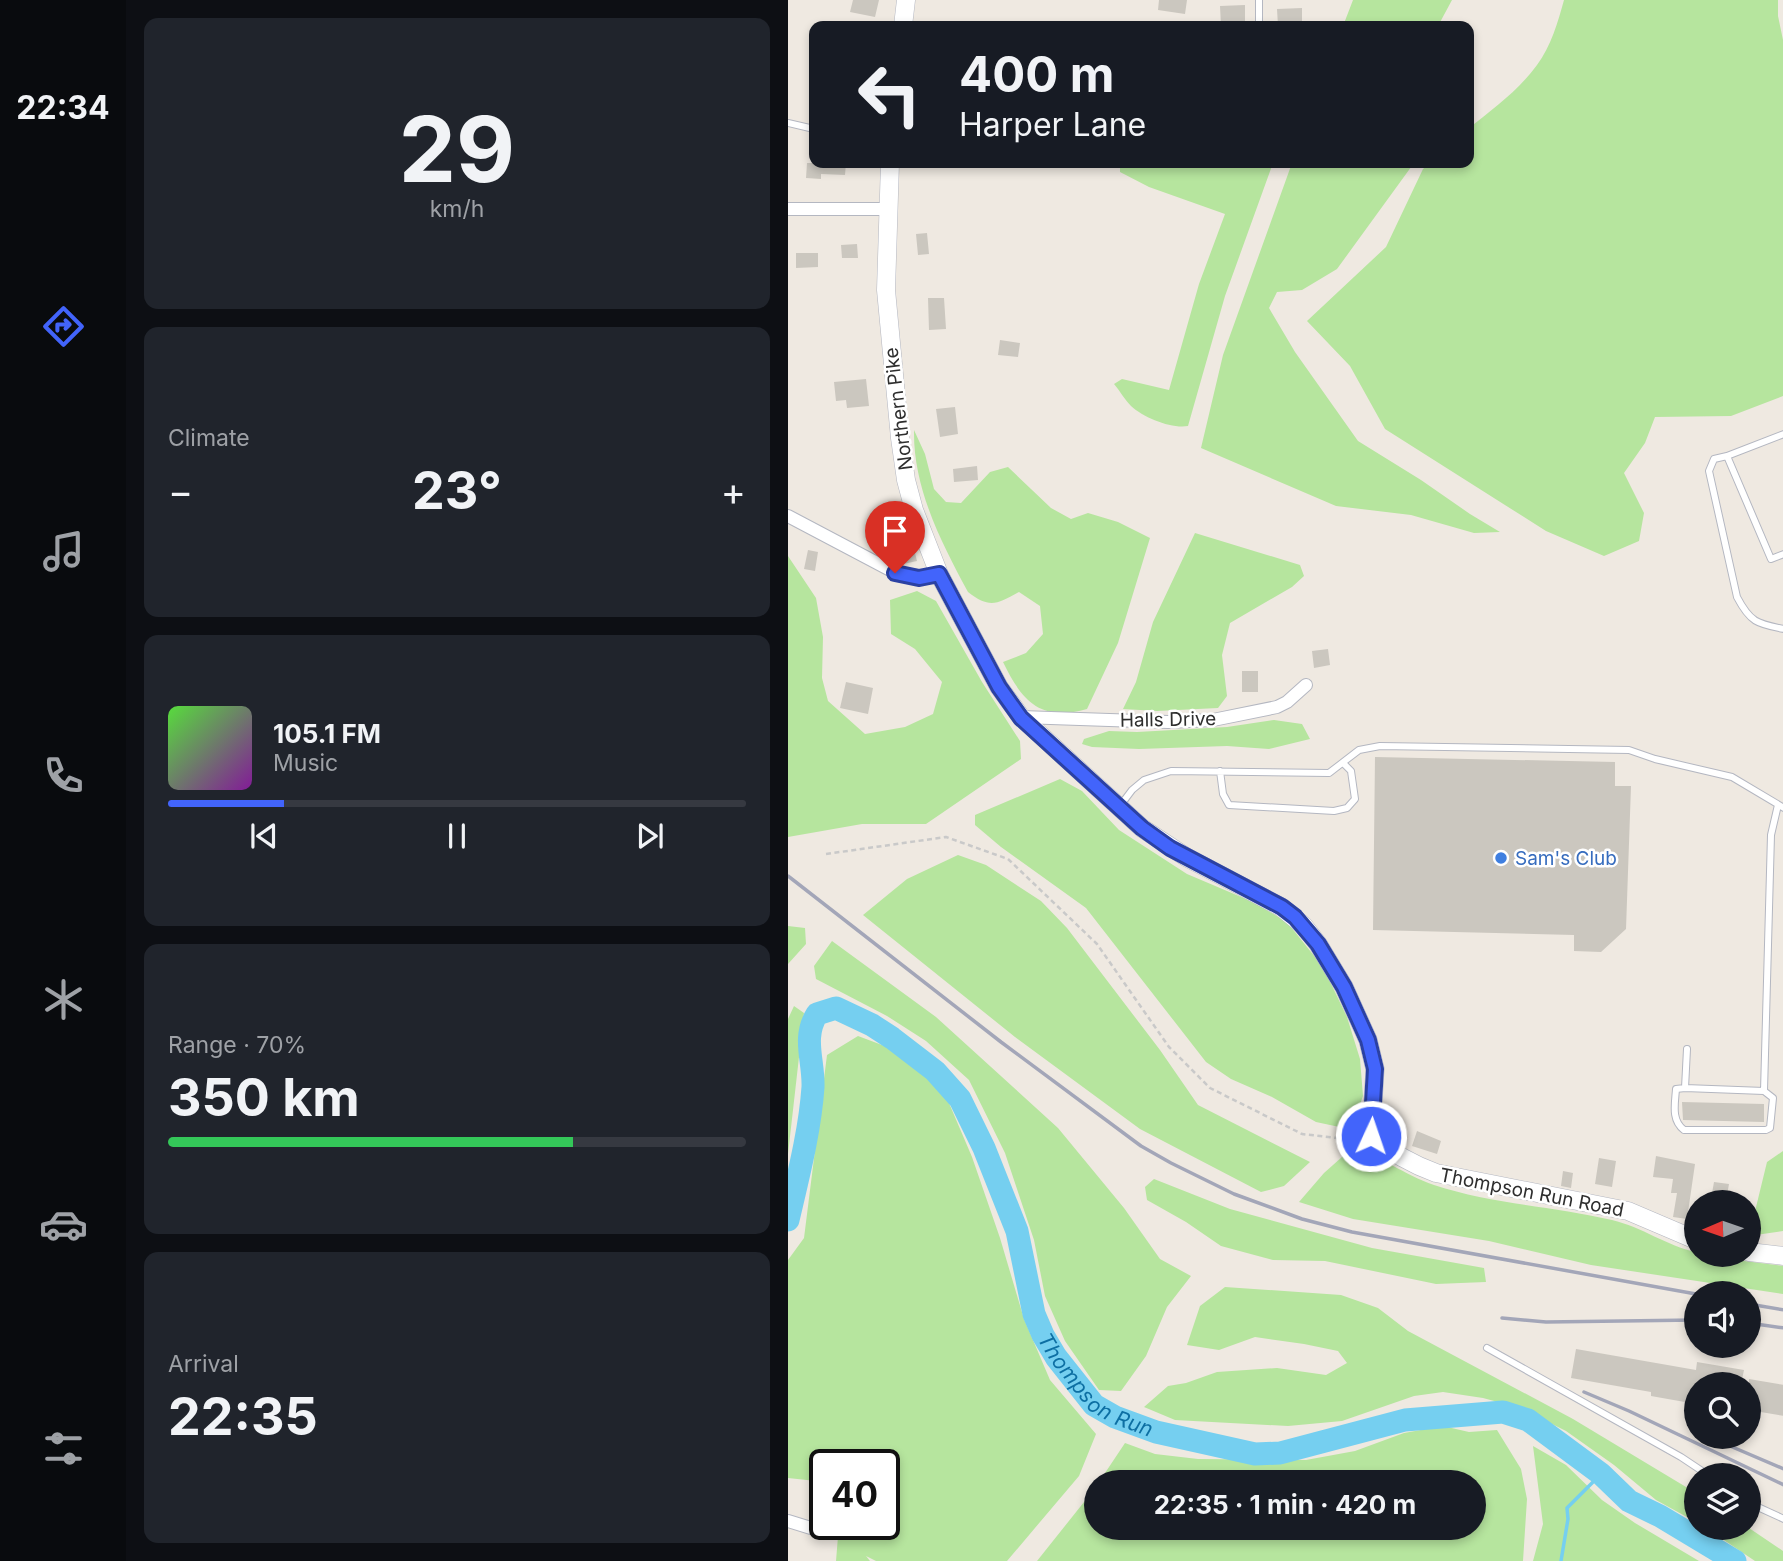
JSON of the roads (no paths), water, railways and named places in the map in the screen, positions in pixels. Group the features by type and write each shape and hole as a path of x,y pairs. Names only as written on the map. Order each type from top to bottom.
{"street":[{"path":"904,21 906,0"},
{"name":"Northern Pike","path":"890,168 887,290 900,438 906,480 914,510 939,574 999,687 1021,718 1119,808 1170,848 1282,907 1295,917 1318,944 1344,987 1368,1040 1375,1069 1371,1136"},
{"path":"788,209 888,209"},
{"path":"788,516 895,573 919,578 939,574"},
{"name":"Halls Drive","path":"1021,718 1168,722 1213,720 1277,707 1306,685"},
{"name":"Thompson Run Road","path":"1371,1136 1392,1153 1436,1173 1628,1211 1684,1235"},
{"path":"1761,1253 1784,1256"},
{"path":"788,1521 809,1527"}],"lane":[{"path":"1259,0 1259,21"},
{"path":"788,123 809,129"},
{"path":"1784,434 1714,459 1708,471 1737,597 1746,614 1759,625 1784,629"},
{"path":"1727,456 1771,559 1784,554"},
{"path":"1119,808 1132,790 1144,780 1171,771 1329,773 1359,750 1380,746 1619,749 1732,777 1781,807 1771,835 1763,1091"},
{"path":"1220,771 1223,794 1229,804 1334,811 1347,808 1355,799 1351,771 1343,763"},
{"path":"1685,1088 1687,1049"},
{"path":"1676,1089 1763,1091 1773,1098 1770,1128 1684,1130 1677,1125 1676,1089"},
{"path":"1487,1348 1690,1463"},
{"path":"1761,1508 1784,1519"}],"waterway":[{"name":"Thompson Run","path":"788,1220 803,1154 813,1087 810,1032 817,1014 836,1008 892,1038 935,1071 960,1099 984,1148 1017,1231 1034,1314 1043,1335 1056,1357 1094,1405 1115,1417 1156,1432 1255,1454 1280,1453 1405,1420 1503,1412 1528,1420 1601,1474 1629,1501 1660,1516 1735,1561"},
{"path":"1561,1561 1568,1519 1567,1508 1601,1474"}],"railway":[{"path":"788,876 1001,1042 1141,1146 1234,1194 1302,1219 1352,1232 1684,1292"},
{"path":"1761,1306 1784,1310"},
{"path":"1502,1318 1546,1322 1684,1320"},
{"path":"1761,1325 1784,1328"},
{"path":"1584,1392 1784,1485"},
{"path":"1737,1449 1784,1469"}],"place":[{"name":"Sam's Club","path":"1501,858"}]}
